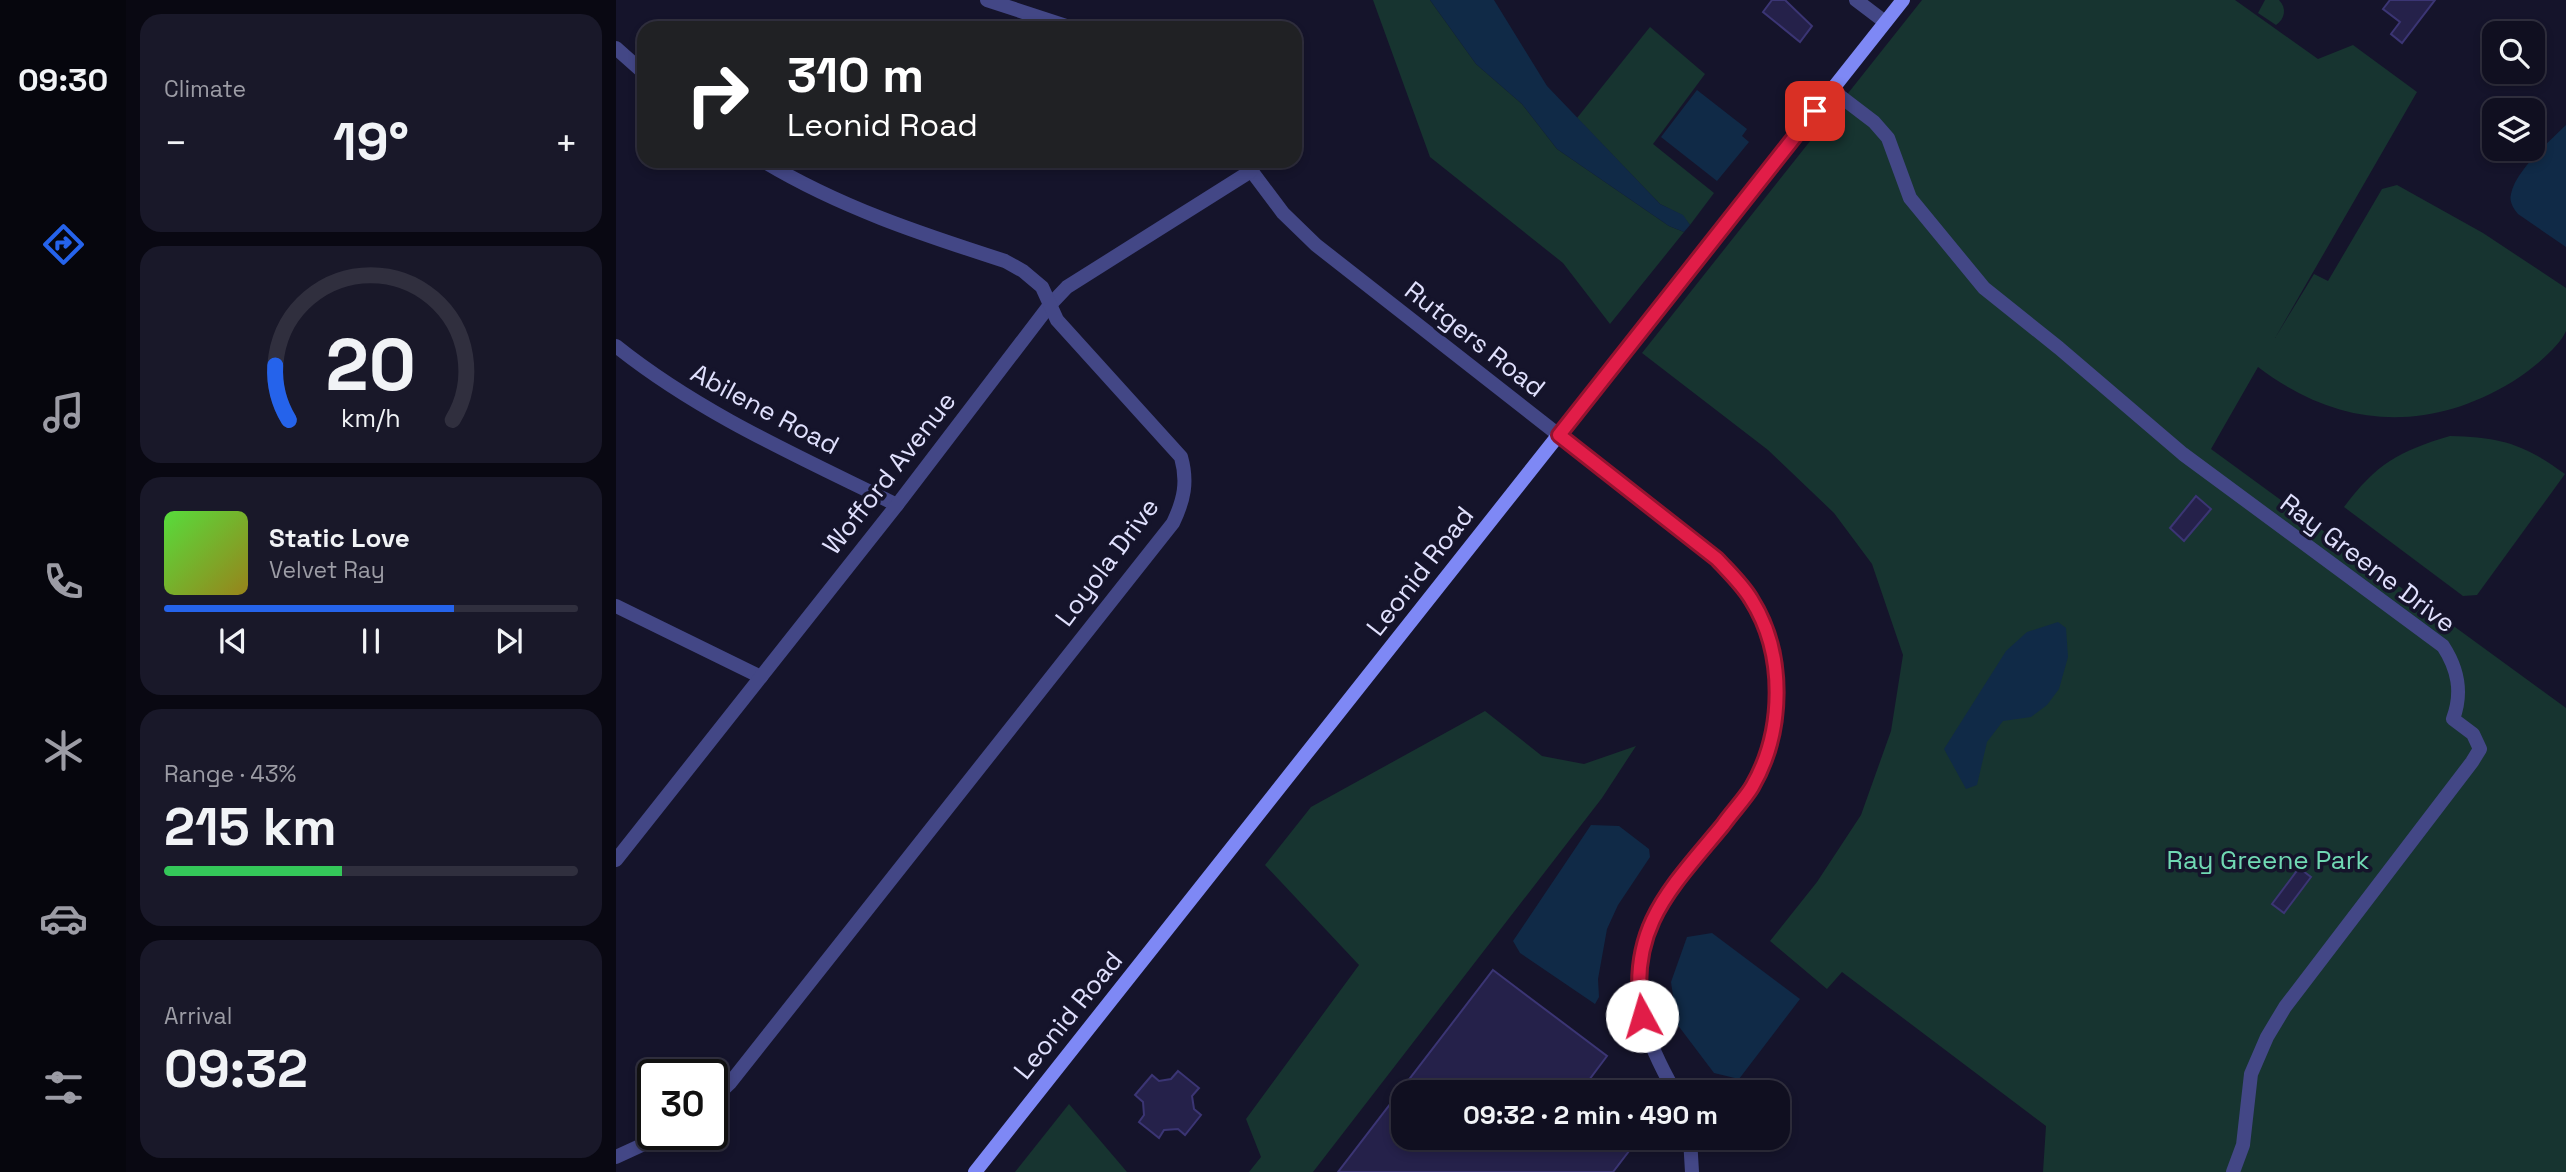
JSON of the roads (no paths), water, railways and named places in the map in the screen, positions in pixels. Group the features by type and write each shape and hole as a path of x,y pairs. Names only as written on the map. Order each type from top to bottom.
{"street":[{"path":"987,0 1051,21"},
{"path":"1856,0 1885,22"},
{"name":"Leonid Road","path":"975,1172 1903,0"},
{"path":"616,48 637,67"},
{"name":"Ray Greene Drive","path":"1832,90 1874,122 1888,138 1910,198 1984,289 2059,348 2183,454 2443,646 2454,663 2458,677 2458,704 2453,719 2473,734 2480,749 2285,1007 2267,1037 2251,1074 2243,1146 2233,1172"},
{"name":"Loyola Drive","path":"728,1085 1173,523 1185,491 1181,457 1057,320 1042,287 1014,266 864,213 820,193 775,168"},
{"name":"Wofford Avenue","path":"616,860 897,505 1049,306 1080,277 1245,168"},
{"name":"Rutgers Road","path":"1249,168 1283,213 1315,244 1717,559 1753,601 1773,654 1776,711 1771,740 1752,787 1666,894 1653,916 1639,965 1638,993 1642,1016 1649,1043 1669,1080"},
{"name":"Abilene Road","path":"616,346 712,413 897,505"},
{"path":"616,606 761,677"},
{"path":"616,1157 637,1147"},
{"path":"1691,1150 1692,1172"}],"water":[{"path":"1430,0 1494,0 1547,86 1660,204 1683,215 1690,225 1684,232 1669,226 1557,149 1522,104 1476,64"},
{"path":"1697,90 1747,129 1742,136 1749,142 1717,181 1661,137"},
{"path":"2566,125 2566,247 2518,214 2512,204 2514,185 2519,176 2531,161 2545,161 2545,146"},
{"path":"2058,622 2066,628 2068,657 2059,689 2047,705 2031,717 2003,721 1987,742 1977,785 1966,789 1944,749 2006,651 2027,632"},
{"path":"1591,825 1619,826 1649,849 1650,857 1618,905 1607,929 1598,979 1599,997 1595,1004 1520,953 1513,941"},
{"path":"1712,933 1800,999 1739,1079 1714,1073 1677,1024 1671,982 1687,937"}],"park label":[{"name":"Ray Greene Park","path":"2268,860"}]}
